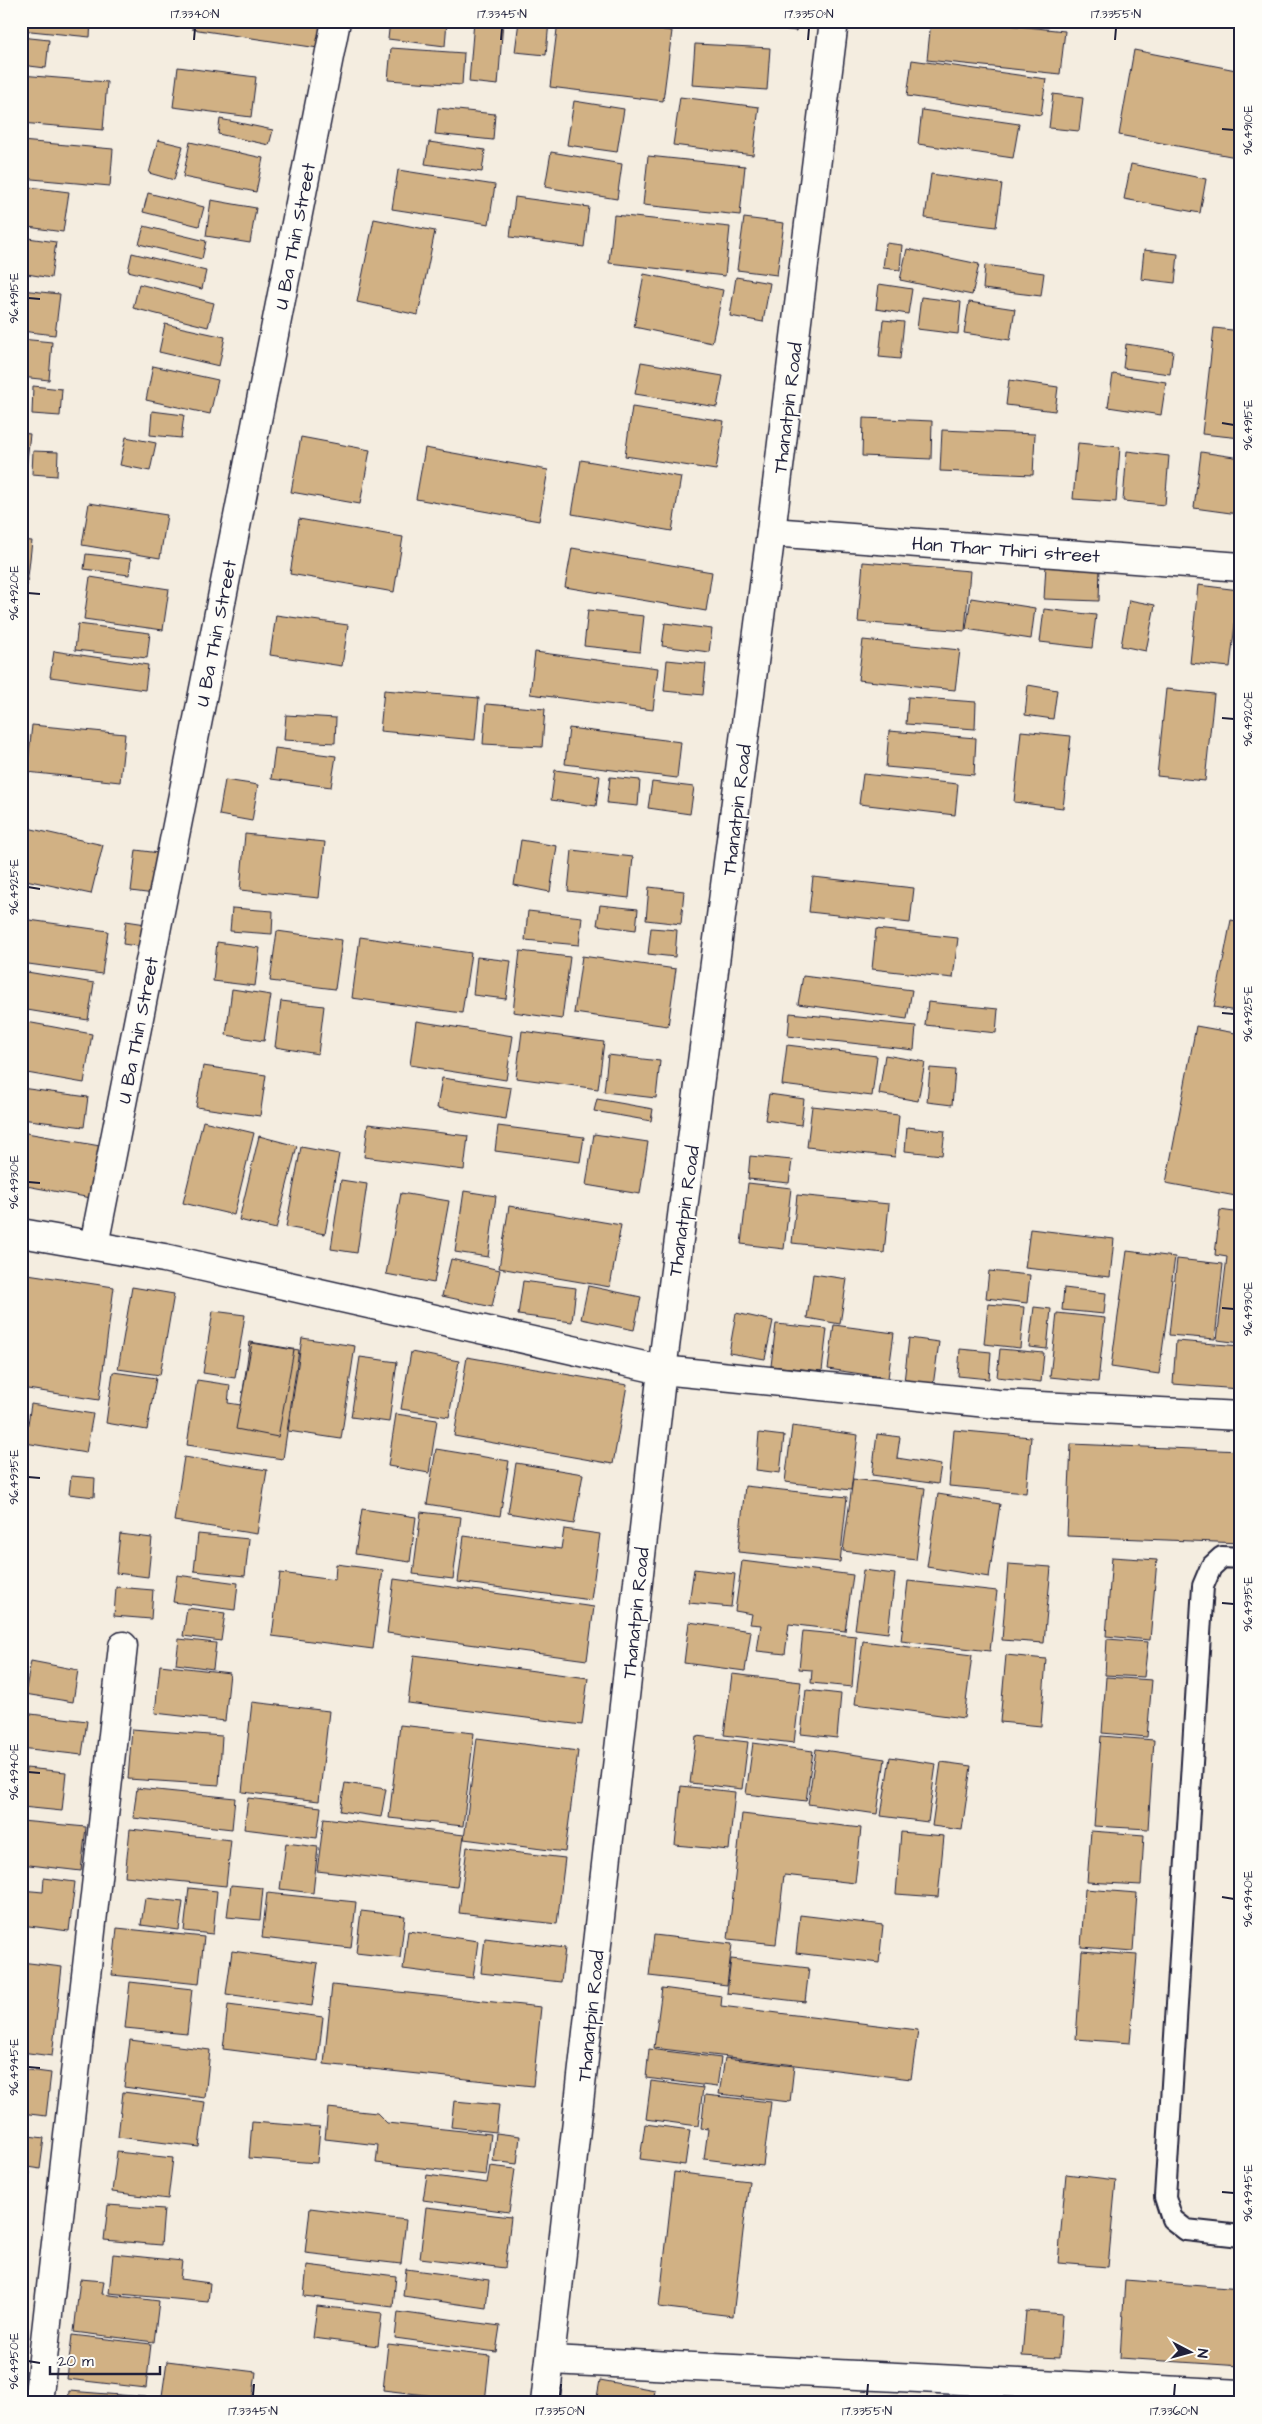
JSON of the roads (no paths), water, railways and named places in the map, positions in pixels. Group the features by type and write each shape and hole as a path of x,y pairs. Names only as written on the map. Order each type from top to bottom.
{"street":[{"name":"U Ba Thin Street","path":"94,1245 336,21"},
{"name":"Thanatpin Road","path":"544,2403 551,2360 662,1370 771,532 834,21"},
{"name":"Han Thar Thiri street","path":"771,532 1241,567"},
{"path":"21,1233 94,1245 662,1370 997,1404 1241,1416"},
{"path":"38,2403 123,1646"},
{"path":"551,2360 1241,2394"}],"lane":[{"path":"1241,1558 1222,1556 1211,1566 1203,1586 1165,2197 1172,2219 1186,2230 1241,2236"}]}
